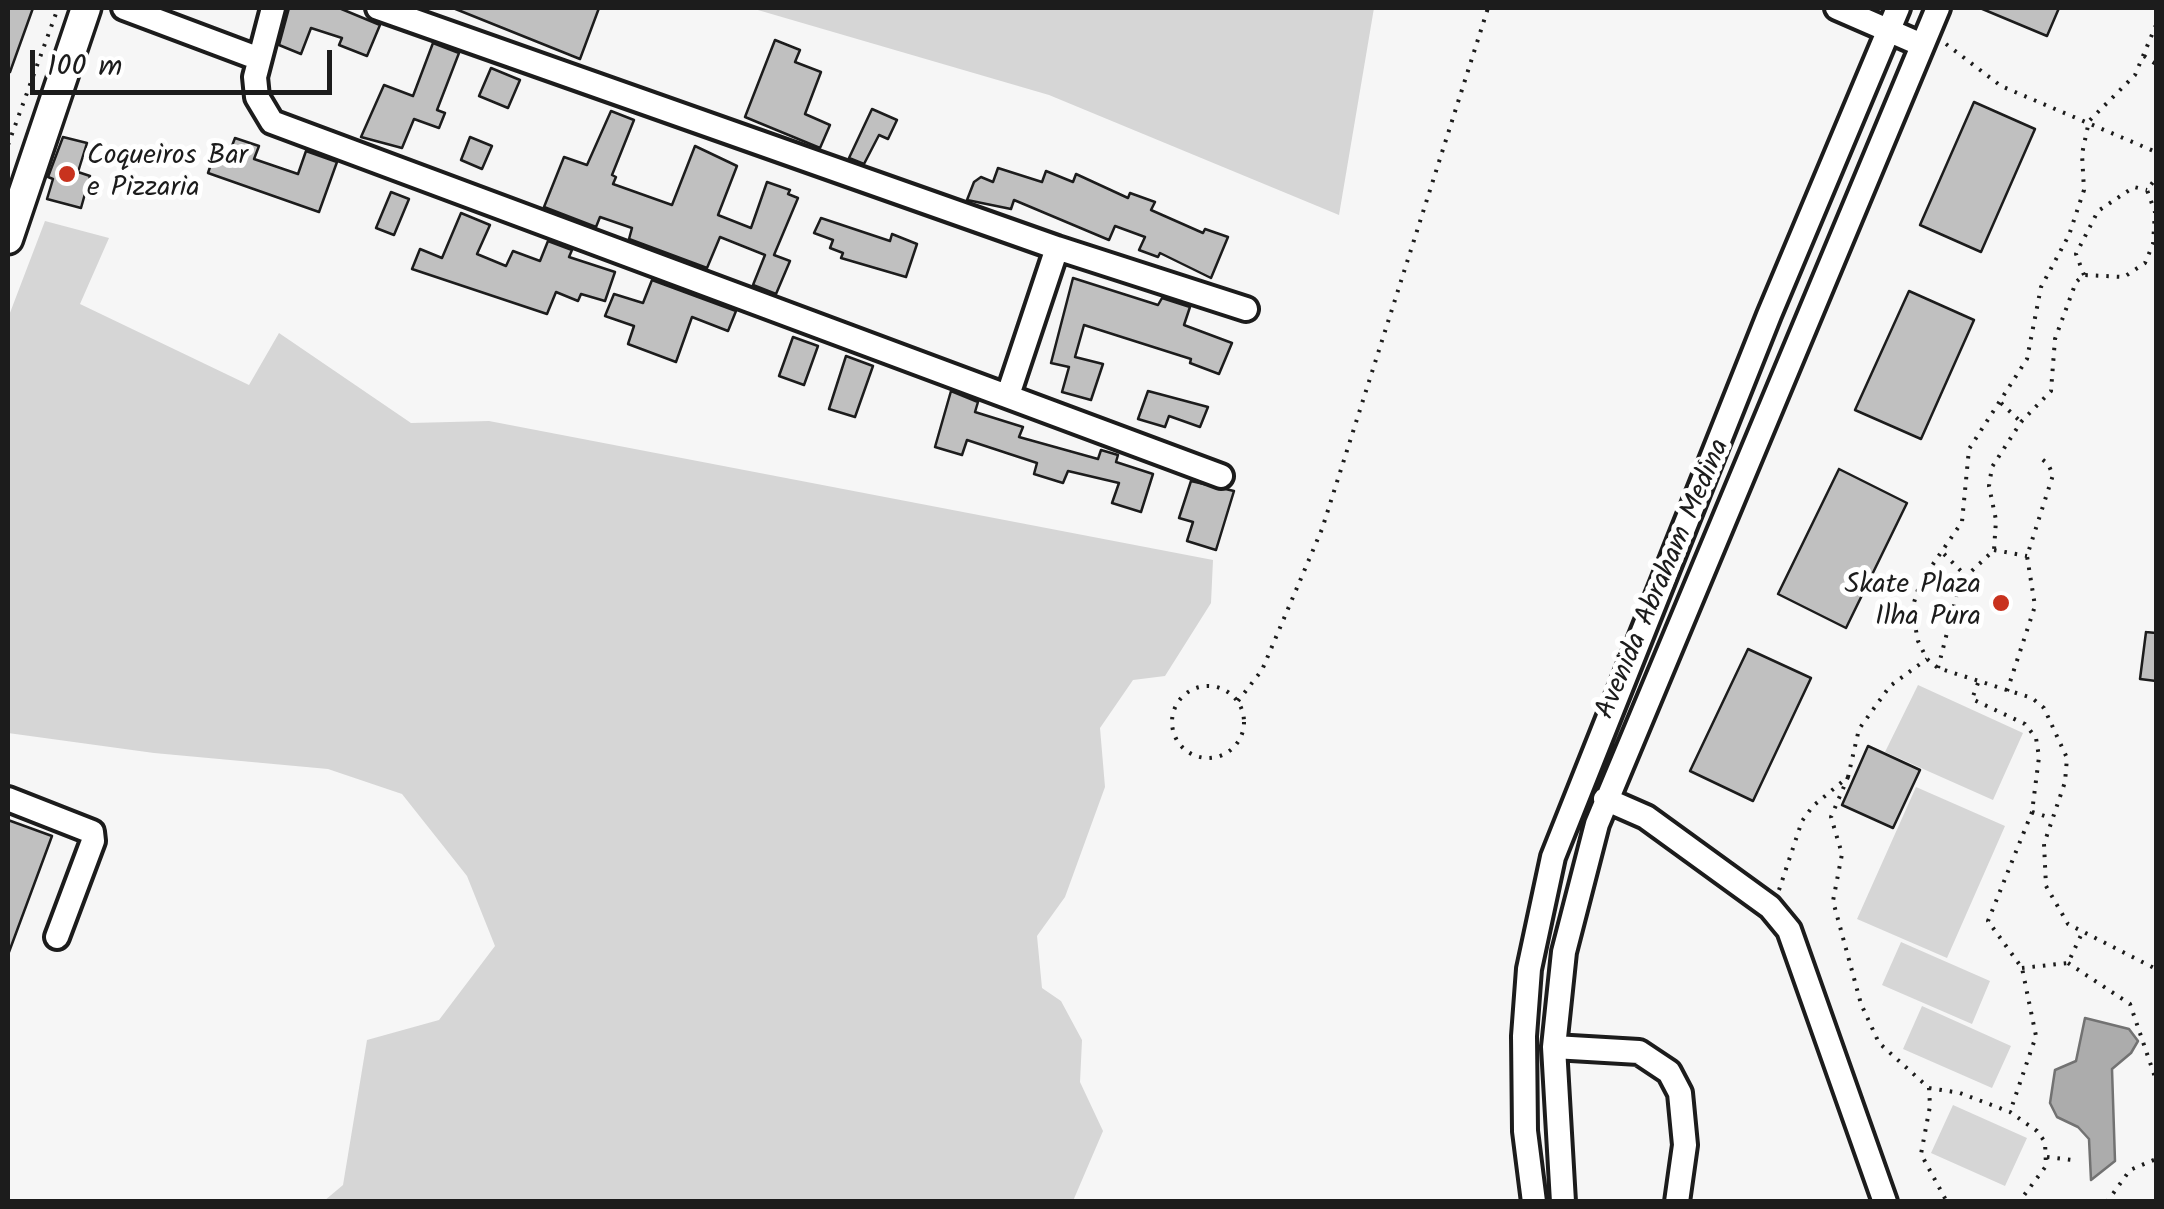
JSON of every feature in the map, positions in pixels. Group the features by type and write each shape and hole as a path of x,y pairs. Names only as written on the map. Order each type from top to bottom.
{"main road":[{"path":"8,239 86,8"}],"street":[{"path":"124,8 257,58"},
{"path":"273,8 257,58 257,97 272,122 1221,476"},
{"path":"378,8 1057,248 1246,309"},
{"path":"1837,8 1936,48"},
{"name":"Avenida Abraham Medina","path":"1534,1202 1522,1082 1529,969 1552,857 1898,8"},
{"name":"Avenida Abraham Medina","path":"1563,1202 1554,1047 1564,952 1605,799 1936,48 1938,8"},
{"path":"1008,395 1057,248"},
{"path":"1654,600 1662,616 1684,614"},
{"path":"1638,641 1645,636 1659,639 1666,656"},
{"path":"8,799 92,832 93,841 57,937"},
{"path":"1605,799 1646,817 1770,907 1789,930 1886,1202"},
{"path":"1554,1047 1639,1052 1670,1072 1680,1093 1685,1145 1677,1202"}],"path":[{"path":"8,145 58,8"},
{"path":"1238,701 1262,670 1322,529 1488,8"},
{"path":"2156,25 2144,56 2126,85 2089,121 2082,154 2084,190 2068,235 2041,286 2026,359 2002,403 1969,450 1962,522 1944,554 1920,582 1912,609 1912,627 1927,659 1938,668 1978,683 2032,698 2060,735 2067,758 2065,782 2051,818 2043,862 2046,886 2062,915 2082,933 2156,969"},
{"path":"1936,48 2001,86 2156,152"},
{"path":"2144,56 2156,64"},
{"path":"2147,190 2156,178"},
{"path":"2084,275 2076,254 2098,211 2134,187 2147,190"},
{"path":"2084,275 2124,276 2144,263 2153,244 2156,212 2147,190"},
{"path":"2068,235 2081,242"},
{"path":"1938,668 1957,589 1994,550 1996,520 1988,476 2021,422 2051,391 2055,338 2070,291 2084,275"},
{"path":"2002,403 2021,422"},
{"path":"2008,690 2035,606 2027,556 2053,475 2037,455"},
{"path":"1994,550 2027,556"},
{"path":"1944,554 1966,576"},
{"path":"1927,659 1890,686 1859,729 1848,777 1831,817 1842,854 1833,900 1861,1004 1879,1043 1929,1088 1960,1093 2010,1112 2037,1131 2045,1142 2047,1158 2041,1175 2019,1202"},
{"path":"1978,683 1972,699 2025,724 2036,738 2038,757 2032,812 1988,921 2022,968 2036,1036 2010,1112"},
{"path":"1215,686 1238,701 1244,728 1230,752 1202,758 1178,744 1172,716 1187,692 1215,686"},
{"path":"1770,907 1802,822 1813,806 1848,777"},
{"path":"2032,812 2051,818"},
{"path":"2068,963 2082,933"},
{"path":"2022,968 2068,963 2130,1004 2156,1080"},
{"path":"2148,1051 2156,1050"},
{"path":"1929,1088 1930,1106 1920,1154 1948,1202"},
{"path":"2047,1158 2073,1160"},
{"path":"2106,1202 2130,1170 2156,1160"}],"shaded area":[{"path":"751,8 1374,8 1339,215 1049,95"},
{"path":"45,221 109,238 80,304 249,385 279,333 411,423 489,421 1213,560 1211,603 1165,676 1133,680 1100,728 1105,787 1065,897 1037,936 1042,988 1061,1001 1082,1040 1080,1082 1103,1131 1073,1201 324,1201 343,1185 367,1040 439,1020 495,946 467,876 402,794 328,769 154,753 8,733 8,318"},
{"path":"1918,685 2023,733 1993,800 1885,752"},
{"path":"1916,787 2005,826 1947,958 1857,919"},
{"path":"1901,942 1990,981 1972,1024 1882,985"},
{"path":"1922,1006 2011,1046 1992,1088 1903,1049"},
{"path":"2085,1018 2129,1029 2138,1041 2131,1053 2112,1069 2115,1161 2091,1180 2089,1139 2078,1127 2057,1117 2050,1103 2055,1070 2076,1061"},
{"path":"1953,1105 2027,1138 2005,1186 1931,1153"}],"building":[{"path":"8,8 33,8 10,72 8,71"},
{"path":"289,8 339,8 380,25 367,56 339,45 342,38 311,28 301,54 279,45"},
{"path":"453,8 599,8 580,59"},
{"path":"1980,8 2059,8 2047,36"},
{"path":"775,40 800,50 795,62 821,72 805,114 830,125 820,148 745,117"},
{"path":"433,43 459,53 437,110 445,113 439,128 414,119 402,148 361,137 384,85 413,96"},
{"path":"491,68 520,80 508,108 479,96"},
{"path":"1974,102 2035,129 1981,252 1920,225"},
{"path":"872,109 897,120 888,139 879,135 864,164 849,158"},
{"path":"611,111 634,120 612,175 616,177 613,184 672,205 695,146 737,166 718,215 751,228 767,182 790,190 788,194 798,198 774,255 790,261 776,294 753,285 765,255 720,237 707,268 629,239 632,228 600,217 596,227 544,207 564,157 587,165"},
{"name":"Coqueiros Bar e Pizzaria","path":"63,137 87,143 78,172 90,176 81,208 47,199 53,179 48,177"},
{"path":"470,137 492,146 482,169 461,160"},
{"path":"235,138 259,146 254,159 298,174 306,151 337,162 319,212 208,173 217,146 230,151"},
{"path":"998,168 1042,182 1046,171 1073,182 1076,174 1128,198 1130,193 1155,202 1151,210 1203,233 1205,229 1228,237 1211,278 1160,253 1158,257 1139,250 1145,237 1115,226 1109,240 1014,200 1011,209 967,200 974,182 981,177 993,182"},
{"path":"391,192 409,199 394,235 376,228"},
{"path":"461,213 490,225 477,254 506,266 513,251 540,261 548,241 572,250 569,257 615,272 605,301 581,294 578,301 556,292 547,314 412,269 420,249 442,258"},
{"path":"821,218 890,241 892,234 917,244 906,277 841,258 843,253 830,248 833,240 814,233"},
{"path":"1073,278 1158,305 1162,298 1190,307 1184,325 1232,343 1219,374 1190,363 1191,359 1084,325 1075,357 1103,364 1091,400 1062,392 1069,367 1051,363"},
{"path":"652,280 736,311 728,331 692,317 676,362 628,344 634,326 605,316 614,294 643,303"},
{"path":"1909,291 1974,320 1921,439 1855,410"},
{"path":"793,337 818,346 804,385 779,376"},
{"path":"846,356 873,366 855,417 829,409"},
{"path":"951,391 978,402 975,412 1023,427 1019,437 1098,459 1101,450 1118,455 1116,462 1153,474 1141,512 1112,503 1119,483 1068,471 1063,483 1034,474 1037,463 967,440 962,455 935,447"},
{"path":"1148,391 1208,407 1200,427 1169,416 1165,427 1138,419"},
{"path":"1839,469 1907,503 1846,628 1778,594"},
{"path":"1191,481 1234,491 1216,550 1187,541 1193,522 1179,518"},
{"path":"2146,632 2156,633 2156,681 2140,679"},
{"path":"1748,649 1811,678 1753,801 1690,771"},
{"path":"1868,746 1920,770 1893,828 1842,805"},
{"path":"8,820 52,836 9,952 8,951"}],"place":[{"name":"Coqueiros Bar e Pizzaria","path":"67,174"},
{"name":"Skate Plaza Ilha Pura","path":"2001,603"}]}
